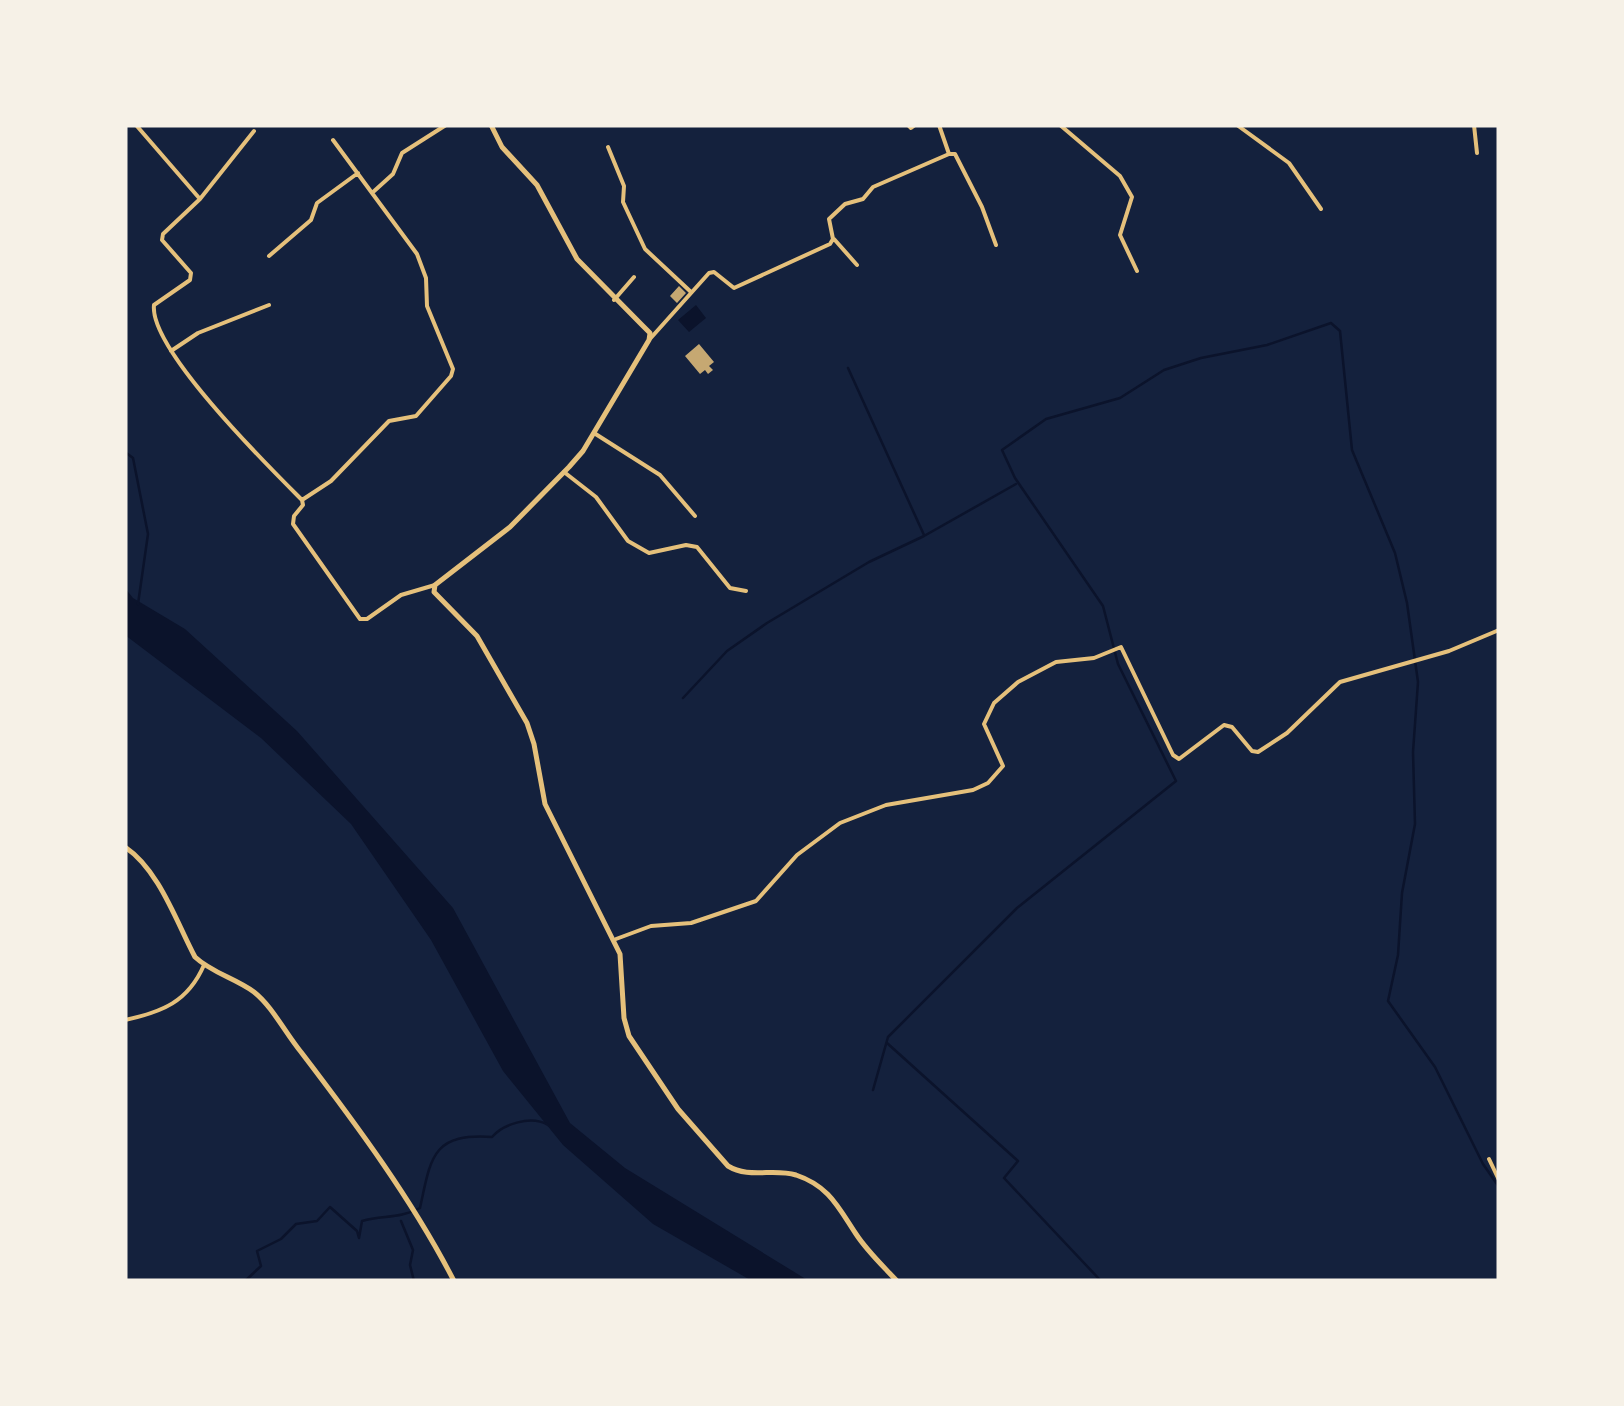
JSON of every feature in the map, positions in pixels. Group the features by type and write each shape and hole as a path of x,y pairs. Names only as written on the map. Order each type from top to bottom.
{"main road":[{"path":"491,125 502,147 537,185 577,259 650,334 650,340 629,369 594,433 564,472 510,528 435,585 434,592 477,636 527,723 545,804 616,940 625,1026 678,1109 728,1166 738,1172 778,1171 820,1186 834,1197 856,1234 897,1281"},
{"path":"125,847 150,872 195,956 204,966 254,992 342,1107 408,1206 424,1222 454,1281"}],"street":[{"path":"136,125 200,199"},
{"path":"372,193 392,174 402,154 446,125"},
{"path":"939,125 949,154"},
{"path":"1060,125 1120,176 1132,197 1120,235 1137,271"},
{"path":"1237,125 1289,164 1321,209"},
{"path":"1474,125 1477,154"},
{"path":"254,131 200,199 163,234 162,240 191,273 190,280 154,305 153,316 196,384 302,500 293,524 360,619 367,619 401,594 435,585"},
{"path":"302,500 331,482 389,421 416,416 447,383 453,369 427,306 426,278 417,254 333,140"},
{"path":"608,147 624,186 623,202 644,250 691,292"},
{"path":"857,266 833,239 828,224 834,212 862,199 873,187 949,154 955,154 965,172 996,245"},
{"path":"269,256 311,220 317,203 358,173"},
{"path":"650,340 708,273 714,272 734,288 830,244 833,239"},
{"path":"614,300 634,277"},
{"path":"171,350 198,333 269,305"},
{"path":"594,433 660,474 695,516"},
{"path":"564,472 596,497 628,540 649,553 686,545 697,548 730,588 746,591"},
{"path":"616,940 651,926 691,923 756,901 797,855 840,823 886,805 972,790 988,783 1003,766 984,724 994,703 1018,682 1056,662 1094,658 1116,649 1173,755 1179,759 1224,724 1232,727 1252,751 1258,752 1287,733 1337,683 1499,630"},
{"path":"125,1020 151,1015 186,996 204,966"},
{"path":"1489,1158 1499,1180"}],"water":[{"path":"696,305 706,318 689,332 678,320"},
{"path":"125,588 133,598 185,629 297,731 453,908 570,1123 625,1168 809,1281 752,1281 653,1224 563,1145 503,1071 431,940 351,824 261,738 125,635"}],"building":[{"path":"679,286 686,293 677,303 670,296"},
{"path":"699,344 714,362 708,374 705,370 700,374 685,356"}],"waterway":[{"path":"873,1090 888,1037 1017,908 1176,781 1118,664 1103,606 1015,478 1002,450 1046,419 1120,398 1164,370 1267,345 1331,323 1340,331 1352,450 1395,553 1407,603 1418,682 1413,752 1415,824 1388,1001 1435,1067 1483,1164 1499,1187"},
{"path":"848,368 924,535"},
{"path":"125,452 133,458 148,534 138,604"},
{"path":"683,698 727,651 767,623 869,562 1016,484"},
{"path":"887,1043 1018,1161 1004,1178 1101,1281"},
{"path":"245,1281 261,1266 257,1251 281,1239 296,1224 317,1221 330,1207 357,1231 359,1238 362,1221 420,1208 432,1162 446,1144 457,1139 492,1137 518,1122 548,1125"},
{"path":"401,1221 413,1250 410,1265 414,1281"}]}
